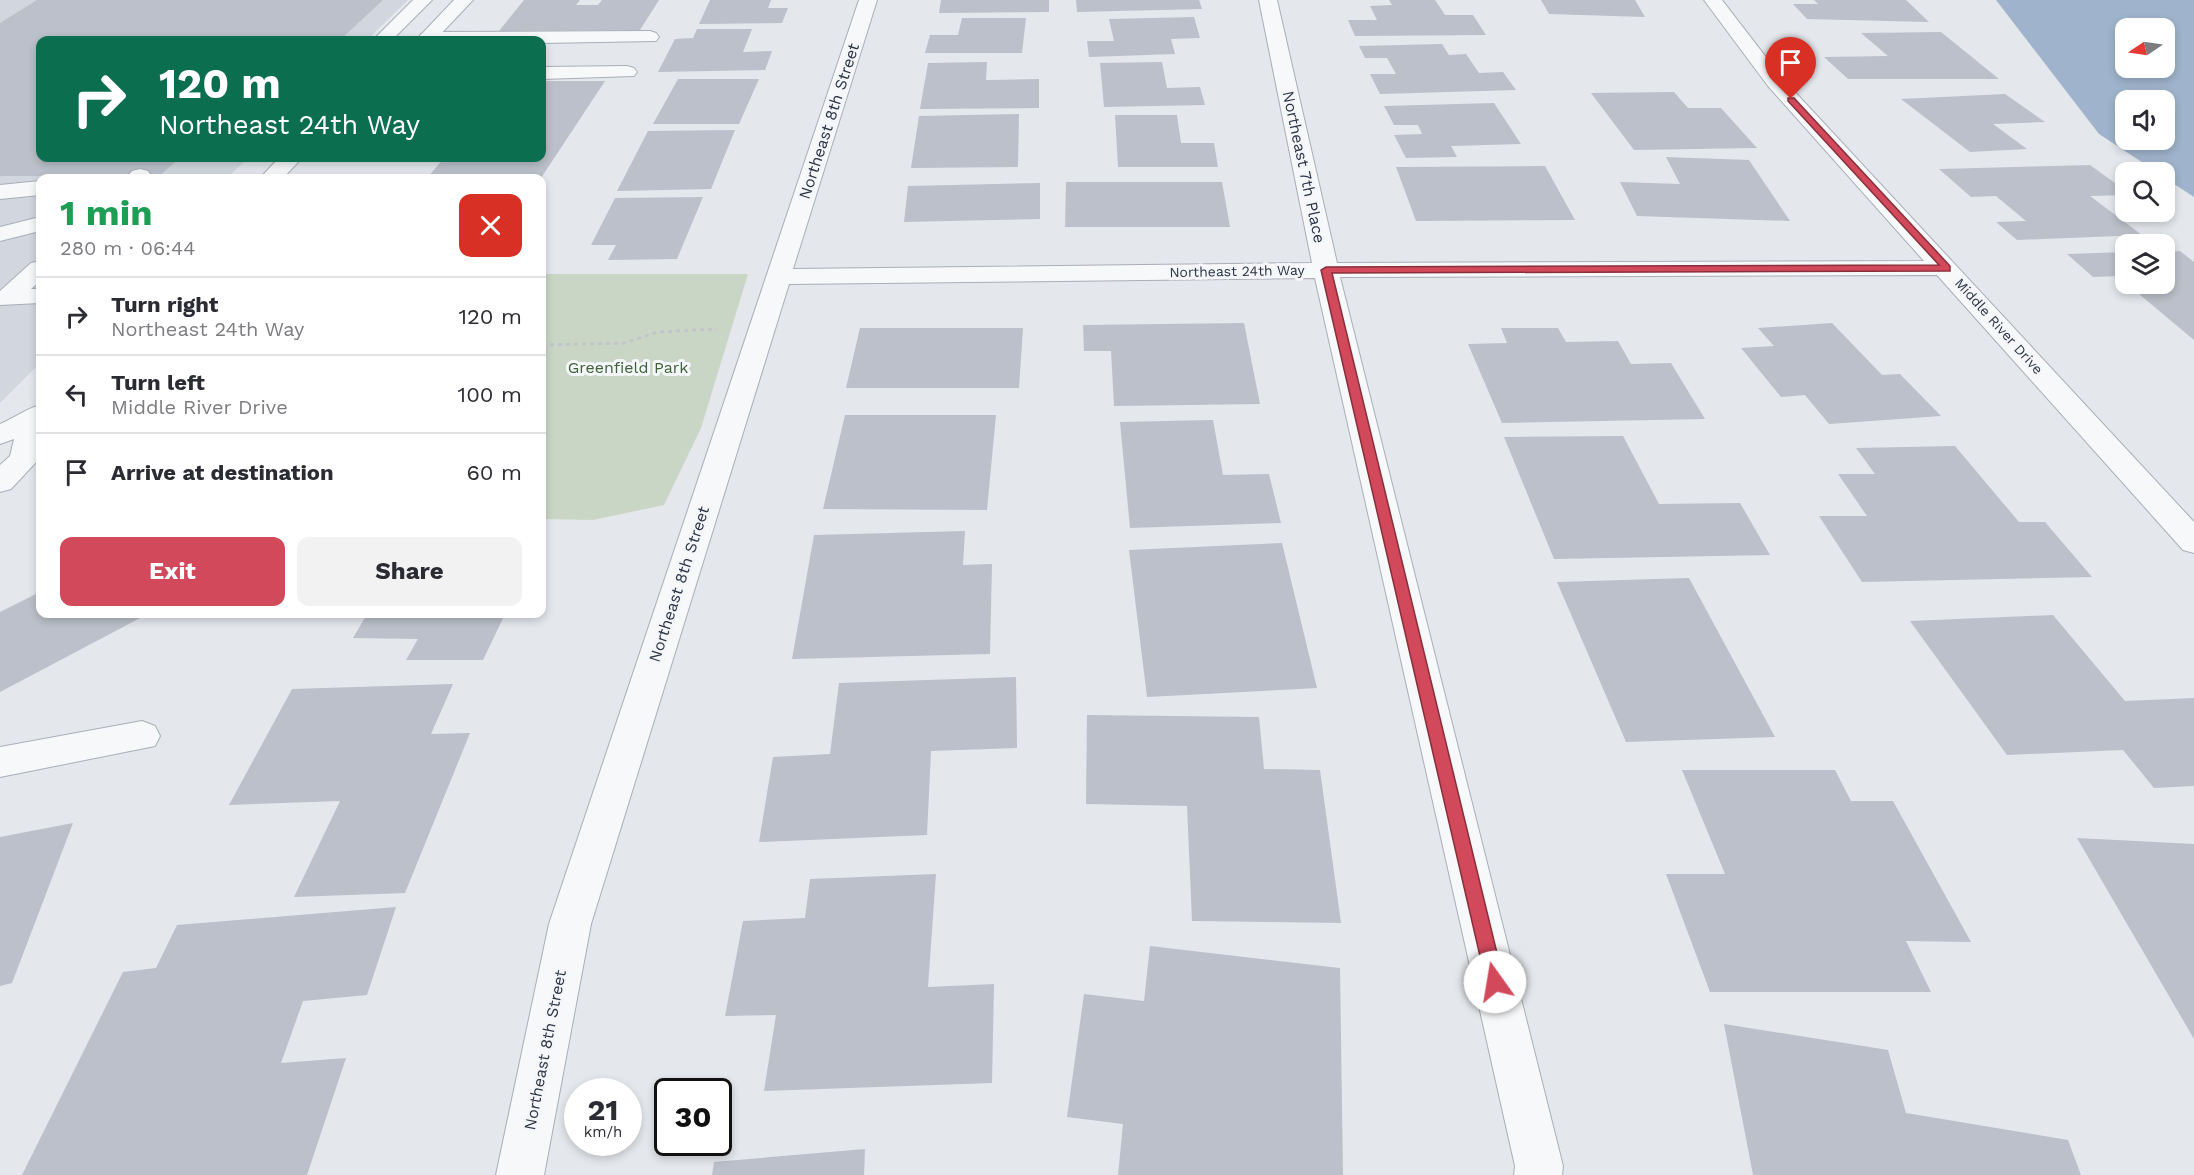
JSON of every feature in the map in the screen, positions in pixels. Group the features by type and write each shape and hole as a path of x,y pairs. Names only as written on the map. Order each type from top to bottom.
{"street":[{"path":"386,36 423,0"},
{"path":"429,36 464,0"},
{"name":"Northeast 8th Street","path":"520,1175 570,924 868,0"},
{"name":"Northeast 7th Place","path":"1268,0 1326,270 1539,1166 1538,1175"},
{"name":"Middle River Drive","path":"1713,0 1775,82 1947,268 2194,542"},
{"path":"546,38 651,37"},
{"path":"546,73 627,72"},
{"path":"274,174 287,162"},
{"path":"0,192 36,188"},
{"path":"0,234 36,225"},
{"name":"Northeast 24th Way","path":"778,277 1326,270 1947,268"},
{"path":"2,301 36,271"},
{"path":"2,301 36,297"},
{"path":"0,435 36,417"},
{"path":"0,482 24,459 36,422"},
{"path":"0,762 142,736"}],"path":[{"path":"546,345 624,343 658,332 700,329 760,331"}],"shaded area":[{"path":"0,0 408,0 371,36 36,36 36,162 244,162 231,174 36,174 36,367 0,403"}],"green space":[{"name":"Greenfield Park","path":"546,274 748,274 701,428 664,505 593,520 546,519"}],"water":[{"path":"1996,0 2194,0 2194,197 2175,185 2175,162 2142,162 2123,150 2175,150 2175,90 2115,90 2115,144 2099,134"}],"building":[{"path":"37,0 383,0 344,36 36,36 36,162 175,162 161,174 0,176 0,23"},
{"path":"524,0 580,0 576,5 598,5 602,0 659,0 640,30 499,31"},
{"path":"710,0 771,0 768,8 788,8 782,23 699,24"},
{"path":"941,0 1049,0 1049,12 939,13"},
{"path":"1076,0 1199,0 1202,9 1077,12"},
{"path":"1389,0 1435,0 1445,15 1473,15 1486,35 1355,36 1348,20 1377,20 1370,6 1392,5"},
{"path":"1541,0 1635,0 1645,17 1549,14"},
{"path":"1814,0 1906,0 1929,22 1807,19 1793,4 1818,4"},
{"path":"1194,17 1200,38 1171,39 1175,54 1089,57 1087,41 1114,41 1109,19"},
{"path":"962,18 1026,18 1022,53 925,53 930,35 958,35"},
{"path":"697,29 752,29 743,52 772,51 765,70 658,72 675,39 693,38"},
{"path":"1941,32 1999,79 1848,79 1824,57 1888,56 1861,33"},
{"path":"1442,44 1449,55 1466,54 1479,73 1503,72 1516,90 1380,94 1370,74 1396,74 1387,58 1365,58 1359,46"},
{"path":"987,62 986,80 1039,79 1039,108 920,109 928,63"},
{"path":"1162,62 1167,88 1200,87 1205,105 1104,107 1100,63"},
{"path":"678,79 759,79 739,124 653,124"},
{"path":"546,81 605,81 544,174 430,174 441,162 546,162"},
{"path":"1674,92 1688,108 1721,108 1757,148 1634,150 1591,93"},
{"path":"2005,94 2045,122 1993,124 2027,149 1970,152 1901,99"},
{"path":"1494,103 1521,144 1451,146 1457,157 1406,158 1394,135 1422,134 1418,125 1394,125 1384,106"},
{"path":"1019,114 1018,167 911,168 919,116"},
{"path":"1115,115 1177,115 1181,143 1214,143 1218,167 1118,167"},
{"path":"735,130 711,189 617,191 648,131"},
{"path":"1666,157 1749,160 1790,221 1637,216 1620,182 1680,184"},
{"path":"2090,165 2115,183 2115,195 2090,196 2115,215 2115,222 2125,222 2141,234 2017,240 1996,222 2026,221 1996,196 1971,197 1939,169"},
{"path":"1545,166 1575,220 1416,221 1396,167"},
{"path":"1066,182 1222,182 1230,227 1065,227"},
{"path":"1040,183 1040,219 904,222 908,186"},
{"path":"703,197 677,259 608,260 616,245 591,245 615,198"},
{"path":"2175,251 2180,251 2194,262 2194,340 2139,294 2175,294"},
{"path":"2115,252 2115,276 2093,277 2067,254"},
{"path":"1244,323 1260,404 1114,406 1111,351 1084,351 1083,325"},
{"path":"1832,323 1882,375 1900,374 1941,416 1829,424 1805,395 1781,397 1741,348 1774,346 1758,328"},
{"path":"860,328 1023,328 1019,388 846,388"},
{"path":"1501,328 1558,328 1566,342 1618,341 1631,364 1671,363 1705,419 1502,423 1468,344 1507,343"},
{"path":"845,415 996,415 987,510 823,509"},
{"path":"1213,420 1223,475 1269,474 1281,523 1130,528 1120,422"},
{"path":"1623,436 1659,504 1740,503 1770,555 1554,559 1504,437"},
{"path":"1955,446 2019,522 2045,522 2092,577 1862,582 1819,516 1867,516 1838,474 1875,474 1856,448"},
{"path":"965,531 963,565 992,564 990,654 792,659 814,535"},
{"path":"1282,543 1317,688 1147,697 1129,550"},
{"path":"1689,578 1775,737 1626,742 1557,582"},
{"path":"36,594 36,618 140,618 0,692 0,612"},
{"path":"2053,615 2125,701 2194,698 2194,786 2154,788 2123,750 2007,755 1910,621"},
{"path":"365,618 503,618 483,660 406,660 418,639 353,638"},
{"path":"1016,677 1017,748 931,751 927,835 759,842 773,757 830,754 839,683"},
{"path":"453,684 431,734 470,733 405,893 294,897 340,801 229,805 292,689"},
{"path":"1087,715 1259,717 1264,769 1320,770 1341,923 1192,921 1187,806 1086,804"},
{"path":"1682,770 1835,770 1851,801 1893,801 1971,942 1906,941 1931,992 1710,992 1666,874 1725,874"},
{"path":"73,823 12,983 0,986 0,837"},
{"path":"2077,838 2194,844 2194,1039"},
{"path":"936,874 928,987 994,984 992,1083 764,1091 776,1015 725,1016 743,921 805,918 810,879"},
{"path":"396,907 367,995 303,1001 281,1063 346,1058 307,1175 22,1175 123,972 156,968 177,925"},
{"path":"1150,946 1340,968 1343,1175 1118,1175 1123,1124 1067,1117 1084,994 1144,1001"},
{"path":"1724,1024 1888,1050 1906,1113 2068,1140 2081,1175 1753,1175"},
{"path":"865,1149 864,1175 712,1175 714,1162"}],"route":[{"path":"1495,982 1326,270 1947,268 1791,99"}]}
